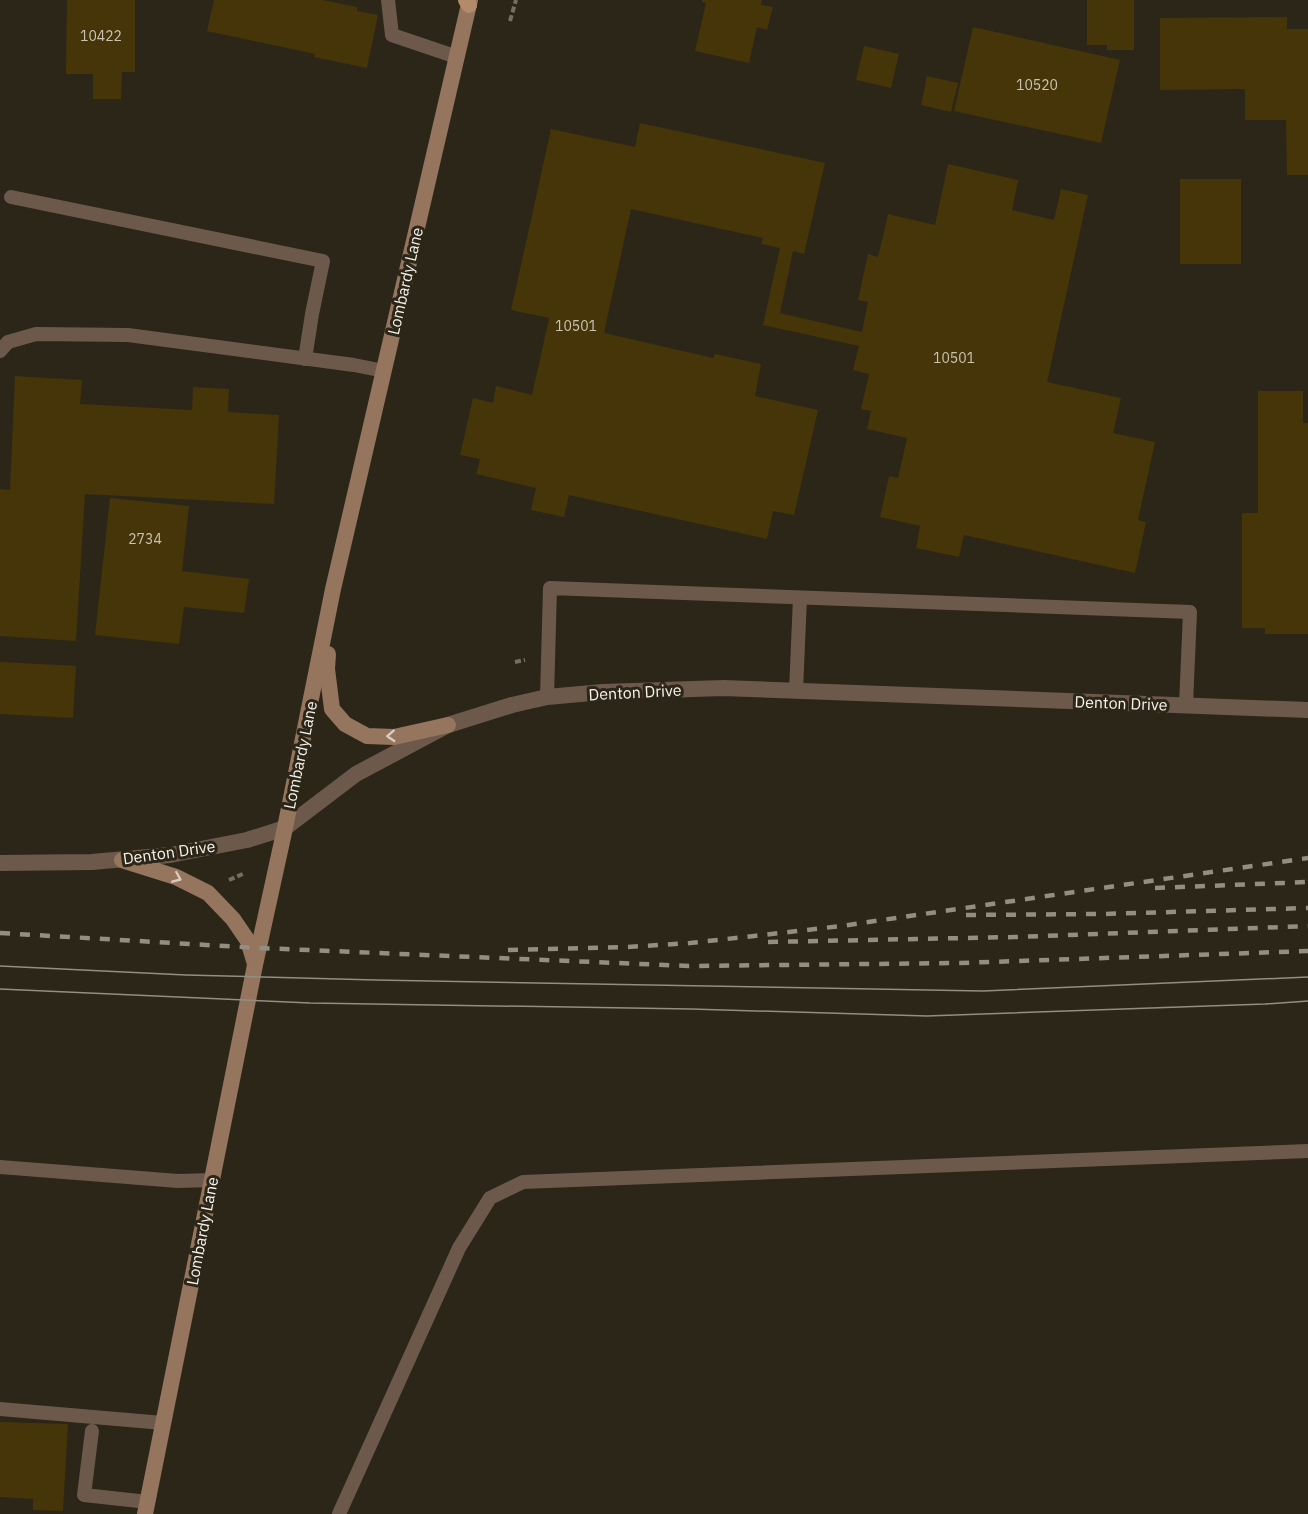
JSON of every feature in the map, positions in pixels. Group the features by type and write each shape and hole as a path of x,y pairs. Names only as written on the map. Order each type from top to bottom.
{"main road":[{"name":"Lombardy Lane","path":"146,1508 333,589 468,2"},
{"path":"333,589 327,669 332,709 345,724 367,736 394,737 448,725"},
{"path":"122,860 176,877 208,893 233,920 248,941 255,965"}],"street":[{"name":"Denton Drive","path":"0,863 122,860 181,853 247,840 285,828 356,774 448,725 546,697 603,692 723,688 1308,710"}],"lane":[{"path":"388,0 392,35 457,57"},
{"path":"11,197 323,261 305,359"},
{"path":"0,351 8,342 36,334 128,335 384,371"},
{"path":"546,697 550,588 1190,612 1186,705"},
{"path":"796,690 800,598"},
{"path":"339,1514 459,1248 490,1198 523,1182 1308,1151"},
{"path":"0,1167 178,1181 212,1179"},
{"path":"0,1409 163,1423"},
{"path":"92,1431 84,1495 146,1508"}],"path":[{"path":"510,21 516,0"},
{"path":"236,868 236,876 245,873"}],"building":[{"path":"67,0 135,0 135,72 122,72 121,99 93,99 93,74 66,74"},
{"path":"214,0 323,0 357,7 357,11 378,15 367,68 314,57 315,54 207,31"},
{"path":"702,0 762,0 761,5 773,7 767,30 757,27 749,63 695,51 706,3"},
{"path":"1087,0 1134,0 1134,50 1107,50 1107,45 1087,45"},
{"path":"1287,17 1287,29 1308,29 1308,175 1287,175 1286,120 1245,120 1245,89 1160,90 1160,18"},
{"path":"973,27 1120,60 1101,143 954,111"},
{"path":"864,46 899,54 891,88 856,80"},
{"path":"927,76 958,83 951,112 921,105"},
{"path":"640,123 825,163 804,254 793,251 780,313 862,332 868,302 858,300 868,254 878,257 888,214 935,225 948,164 1018,180 1012,210 1054,220 1061,189 1088,195 1047,382 1121,398 1113,433 1155,442 1138,520 1146,522 1135,573 964,535 959,557 916,548 920,526 880,517 889,476 898,478 907,438 867,429 871,411 861,409 869,374 853,370 859,346 763,325 780,248 761,244 763,238 631,209 604,333 713,358 715,354 761,364 755,396 818,410 794,515 773,511 767,539 569,495 564,517 531,510 536,488 476,474 480,459 460,455 473,398 493,403 496,386 532,395 549,318 511,310 551,129 635,147"},
{"path":"1180,179 1241,179 1241,264 1180,264"},
{"path":"15,376 82,380 80,404 192,410 193,387 229,389 228,412 279,415 274,504 85,494 76,641 0,636 0,489 10,490"},
{"path":"1258,391 1303,391 1303,423 1308,423 1308,634 1265,634 1265,628 1242,628 1242,513 1258,513"},
{"path":"110,498 189,506 182,571 249,579 244,613 184,607 179,644 95,635"},
{"path":"0,662 76,666 73,718 0,714"},
{"path":"0,1422 68,1424 63,1511 33,1510 33,1499 0,1497"}],"tram line":[{"path":"0,966 186,975 376,980 983,991 1308,977"},
{"path":"0,989 310,1003 691,1009 927,1016 1308,1001"}],"railway":[{"path":"508,950 690,943 841,926 1308,858"},
{"path":"1155,888 1308,882"},
{"path":"966,915 1103,914 1308,908"},
{"path":"768,942 1015,937 1308,926"},
{"path":"0,933 259,948 689,966 960,963 1308,951"}]}
